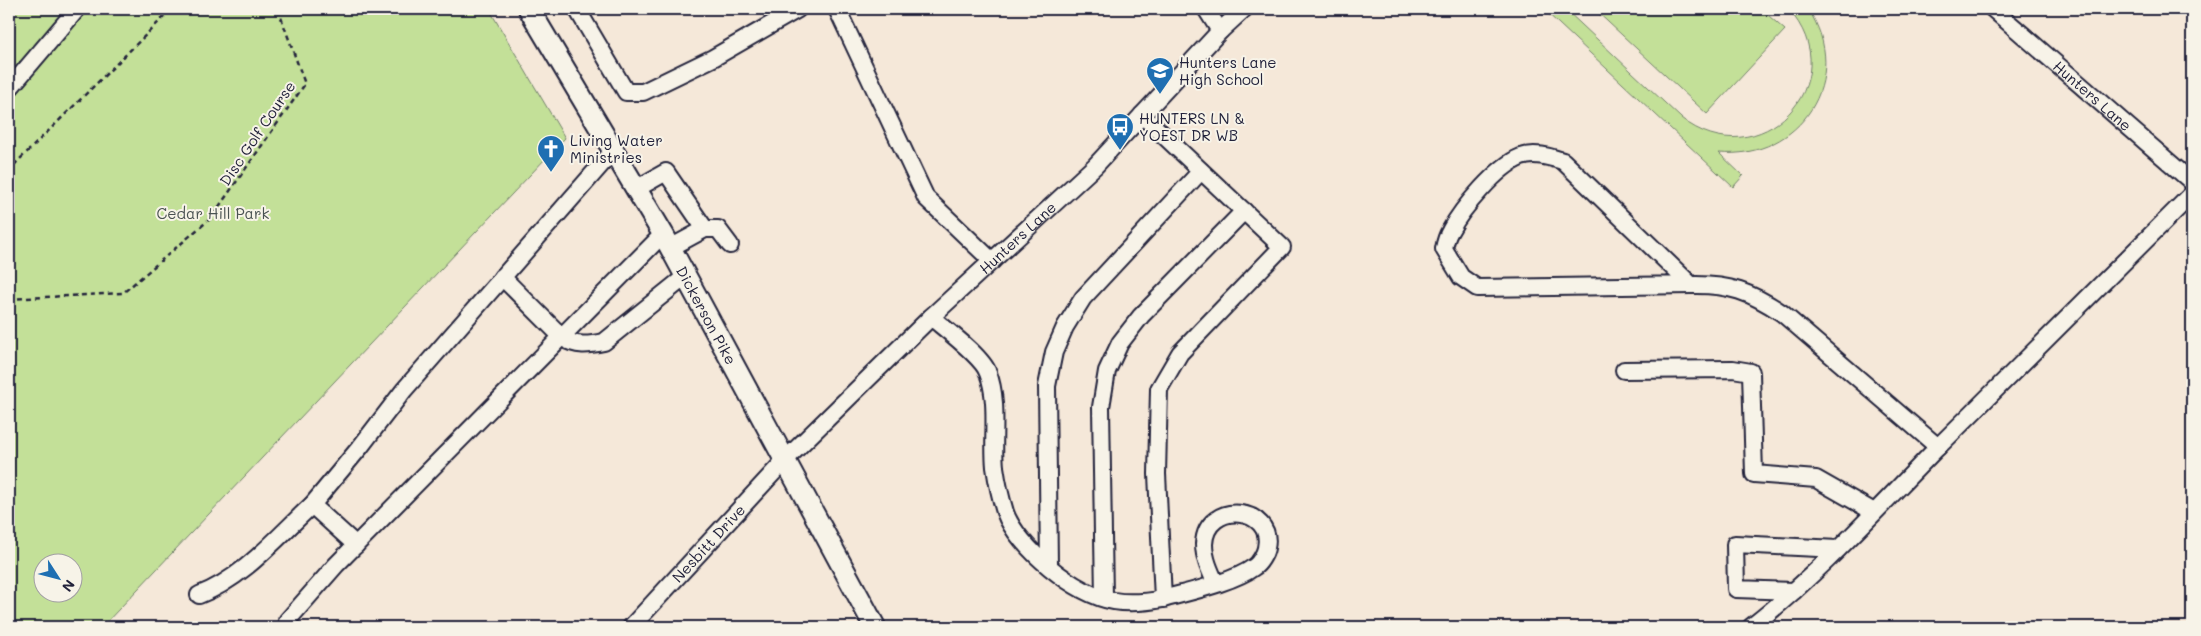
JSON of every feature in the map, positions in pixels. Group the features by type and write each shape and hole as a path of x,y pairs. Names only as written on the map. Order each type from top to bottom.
{"main road":[{"name":"Dickerson Pike","path":"528,9 667,241 875,627"}],"street":[{"path":"9,89 78,9"},
{"path":"578,9 626,92 643,92 713,58 798,9"},
{"path":"837,9 926,198 992,261"},
{"path":"1206,9 1220,31"},
{"name":"Hunters Lane","path":"786,460 931,317 1095,166 1220,31 1244,9"},
{"name":"Hunters Lane","path":"1994,9 2192,182"},
{"path":"1142,115 1282,247 1180,353 1159,389 1157,474 1163,599"},
{"path":"199,595 214,589 237,575 312,505 404,390 613,151"},
{"path":"1691,285 1563,162 1544,155 1522,156 1503,168 1465,208 1449,232 1444,249 1461,277 1477,288 1691,285 1716,284 1757,296 1782,313 1938,447"},
{"path":"1049,566 1047,386 1054,352 1065,327 1083,298 1201,171"},
{"path":"636,189 666,172 705,229"},
{"path":"1751,627 1794,591 1838,549 2192,194"},
{"path":"1104,598 1101,407 1107,371 1120,343 1141,316 1244,211"},
{"path":"287,621 356,544 563,338 667,241 705,229 718,229 730,245"},
{"path":"502,277 563,338 571,343 588,345 604,342 686,276"},
{"path":"931,317 966,346 988,371 994,399 995,469 1006,513 1023,541 1049,566 1091,594 1112,601 1138,603 1163,599 1216,584 1254,567 1266,552 1268,541 1265,530 1249,515 1234,513 1221,515 1207,529 1204,544 1206,562 1216,584"},
{"path":"1624,370 1733,369 1751,372 1754,474 1816,479 1874,512"},
{"name":"Nesbitt Drive","path":"631,627 786,460"},
{"path":"312,505 356,544"},
{"path":"1794,591 1736,589 1735,544 1838,549"}],"path":[{"path":"9,155 15,164 172,9"},
{"name":"Disc Golf Course","path":"9,299 123,293 212,218 305,84 278,9"}],"green space":[{"name":"Cedar Hill Park","path":"9,9 489,9 565,138 102,627 9,627"},
{"path":"1543,9 1565,9 1681,118 1711,134 1740,137 1767,130 1788,114 1804,91 1810,65 1806,37 1788,9 1808,9 1821,35 1825,62 1821,87 1811,110 1795,129 1774,143 1748,152 1719,153 1743,176 1733,187"},
{"path":"1594,9 1761,9 1785,30 1707,114"}],"place":[{"name":"Hunters Lane High School","path":"1160,95"},
{"name":"HUNTERS LN & YOEST DR WB","path":"1120,151"},
{"name":"Living Water Ministries","path":"551,173"}]}
